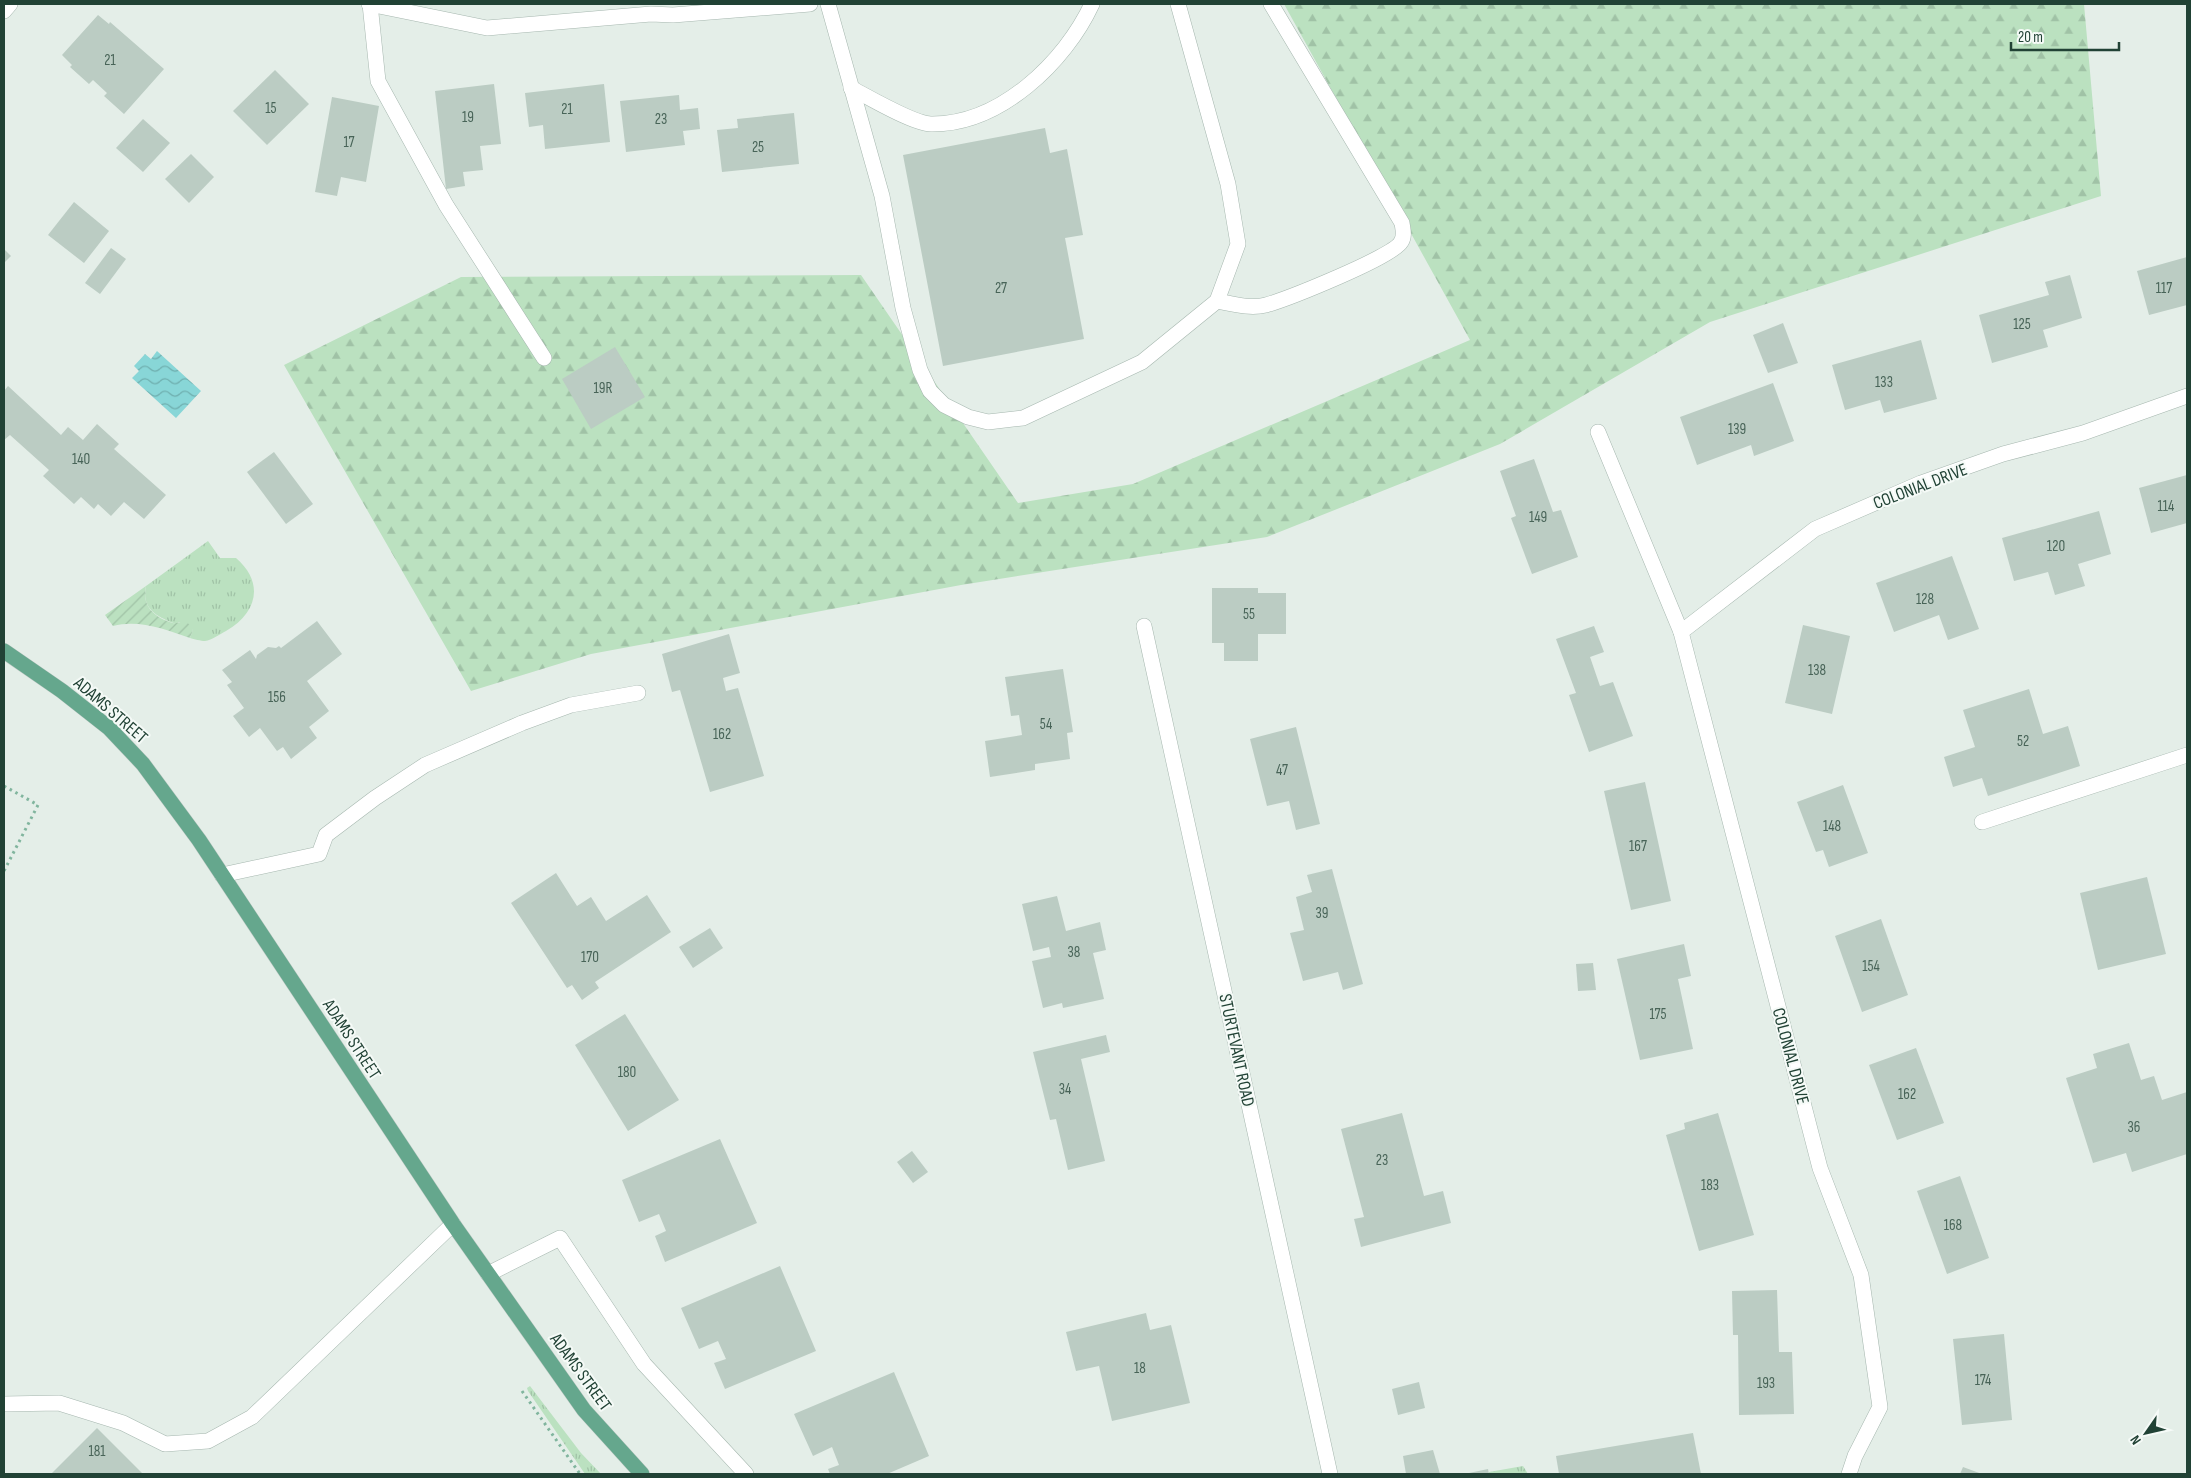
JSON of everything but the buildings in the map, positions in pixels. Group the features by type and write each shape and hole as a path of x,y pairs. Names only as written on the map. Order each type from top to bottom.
{"main road":[{"name":"ADAMS STREET","path":"4,651 62,691 109,728 143,764 172,801 453,1224 584,1410 642,1474"}],"street":[{"path":"4,11 10,4"},
{"path":"544,358 446,205 378,81 370,4 487,28 651,14 677,9 810,4"},
{"path":"828,4 882,196 904,308 920,370 930,392 944,405 968,417 988,422 1023,418 1142,362 1217,301 1238,244 1228,184 1178,4"},
{"path":"851,88 894,111 930,125 956,122 987,113 1009,100 1050,66 1081,27 1092,4"},
{"path":"1217,301 1242,307 1265,305 1335,278 1387,254 1401,243 1404,234 1397,216 1271,4"},
{"name":"COLONIAL DRIVE","path":"1681,632 1815,529 1921,483 2003,454 2083,433 2187,396"},
{"name":"COLONIAL DRIVE","path":"1598,432 1681,632 1820,1168 1861,1275 1880,1407 1855,1456 1849,1474"},
{"name":"STURTEVANT ROAD","path":"1144,626 1330,1474"},
{"path":"222,875 319,854 326,835 375,798 425,766 522,723 571,705 638,693"},
{"path":"1982,822 2187,756"},
{"path":"4,1404 59,1403 122,1423 164,1444 208,1441 252,1417 453,1224"},
{"path":"488,1274 560,1238 644,1364 746,1474"}],"path":[{"path":"4,786 38,805 4,871"},
{"path":"522,1391 580,1474"}],"green space":[{"path":"1284,4 2084,4 2101,196 1710,322 1500,444 1267,537 961,585 591,654 471,691 284,365 461,277 861,275 1018,503 1133,484 1470,340"},
{"path":"208,541 220,558 236,558 251,577 254,587 250,607 245,616 226,631 205,641 190,638 193,630 179,622 176,624 157,615 148,606 145,594 146,586"},
{"path":"146,586 146,600 151,610 166,621 188,623 193,630 190,638 142,624 113,626 105,615"},
{"path":"530,1386 581,1453 601,1474 585,1474 528,1391 527,1388"},
{"path":"1523,1466 1528,1474 1489,1474 1489,1472"}],"water":[{"path":"157,351 201,391 176,418 132,378 139,371 134,366 145,354 151,359"}]}
